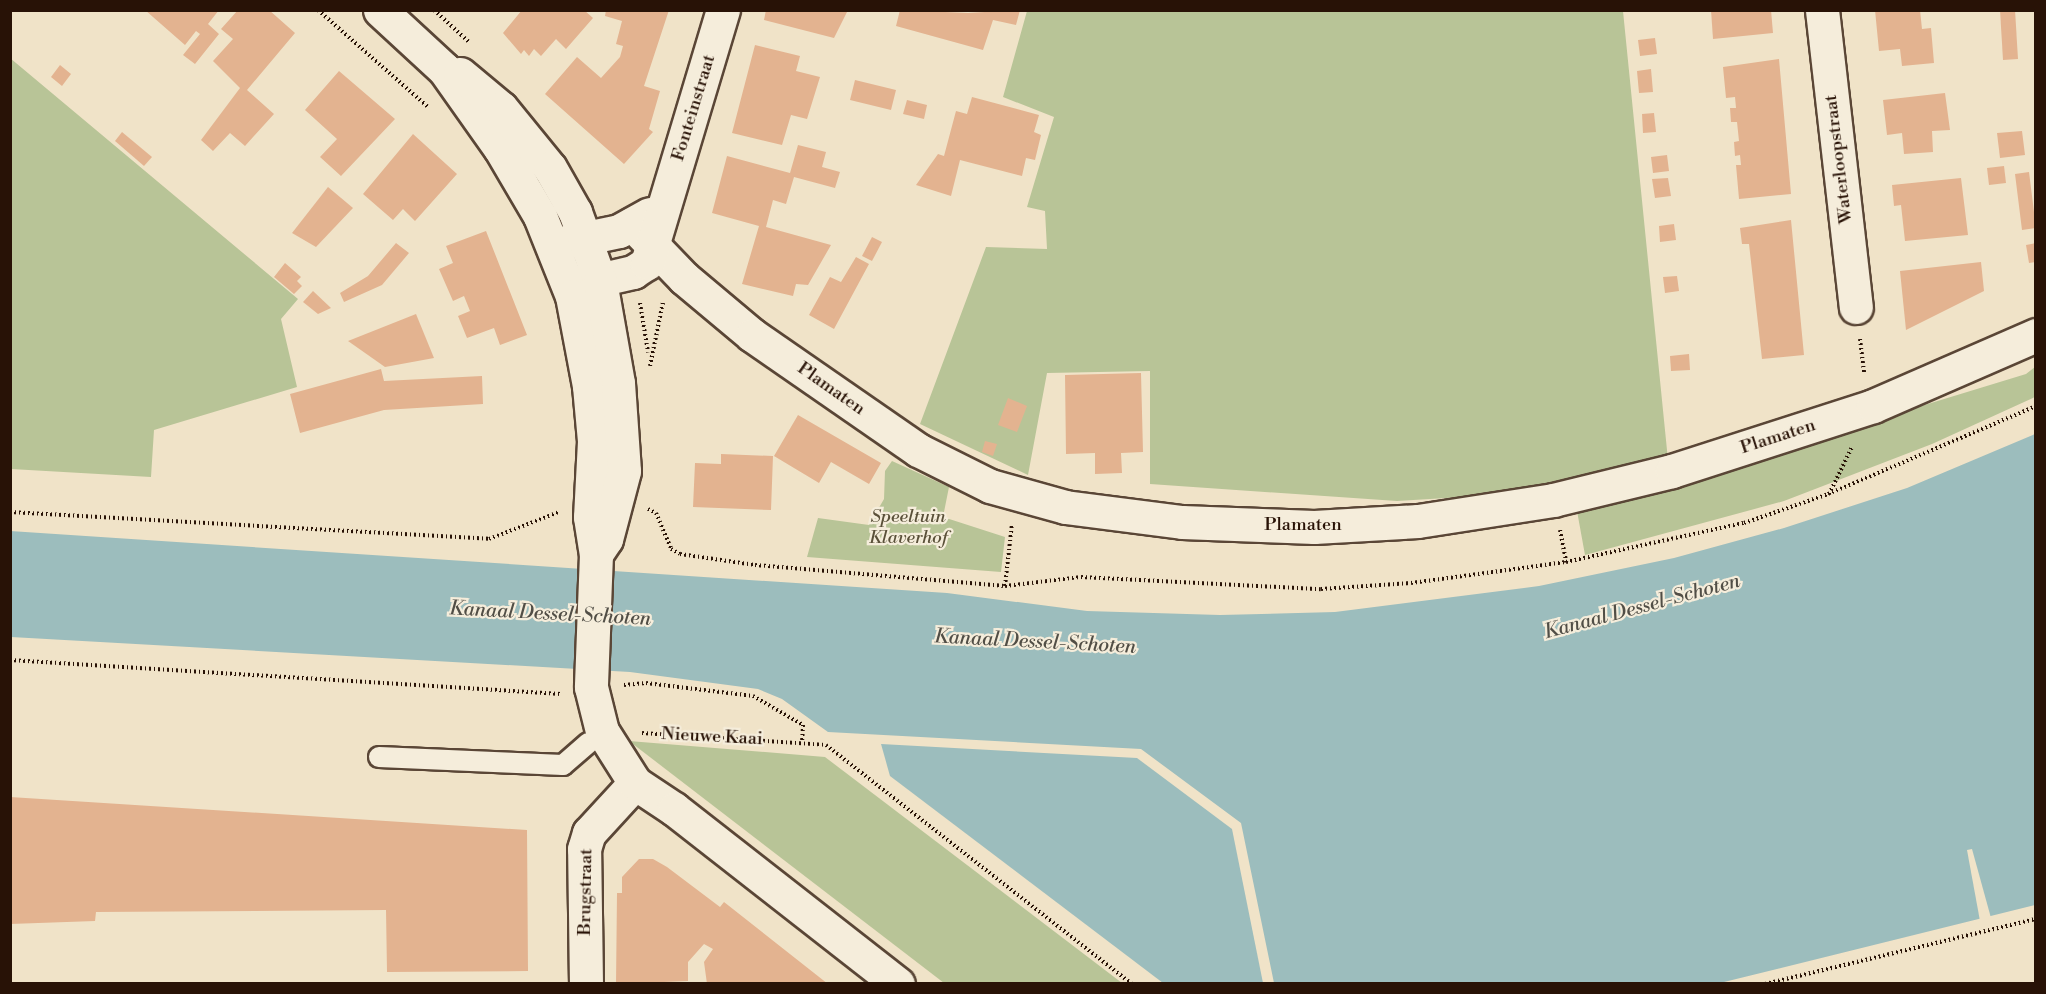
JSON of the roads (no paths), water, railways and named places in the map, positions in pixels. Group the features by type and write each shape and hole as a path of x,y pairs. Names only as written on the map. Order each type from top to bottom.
{"street":[{"path":"380,10 444,69 530,195 552,245 584,284 618,383 624,471 606,539 596,560 591,686 595,737 635,783 674,809 898,984"},
{"name":"Fonteinstraat","path":"584,284 633,272 647,263 723,10"},
{"name":"Waterloopstraat","path":"1822,10 1856,308"},
{"path":"444,69 475,84 525,135 550,168 586,238 584,284"},
{"name":"Fonteinstraat","path":"552,245 586,238 652,245"},
{"name":"Plamaten","path":"652,245 752,334 918,450 990,486 1065,507 1182,522 1314,527 1418,522 1553,500 1672,471 1873,406 2036,335"},
{"name":"Brugstraat","path":"586,984 584,849 589,833 635,783"}],"lane":[{"path":"380,757 563,765 595,737"}],"water":[{"name":"Kanaal Dessel-Schoten","path":"2035,434 2035,905 1720,983 1274,983 1241,823 1141,749 828,732 782,699 758,689 630,672 11,637 10,531 947,593 1087,611 1220,615 1335,612 1539,586 1674,558 1784,528 1907,488"},
{"path":"881,744 1137,758 1232,829 1263,983 1163,983 890,776"}],"park label":[{"name":"Speeltuin Klaverhof","path":"908,528"}]}
